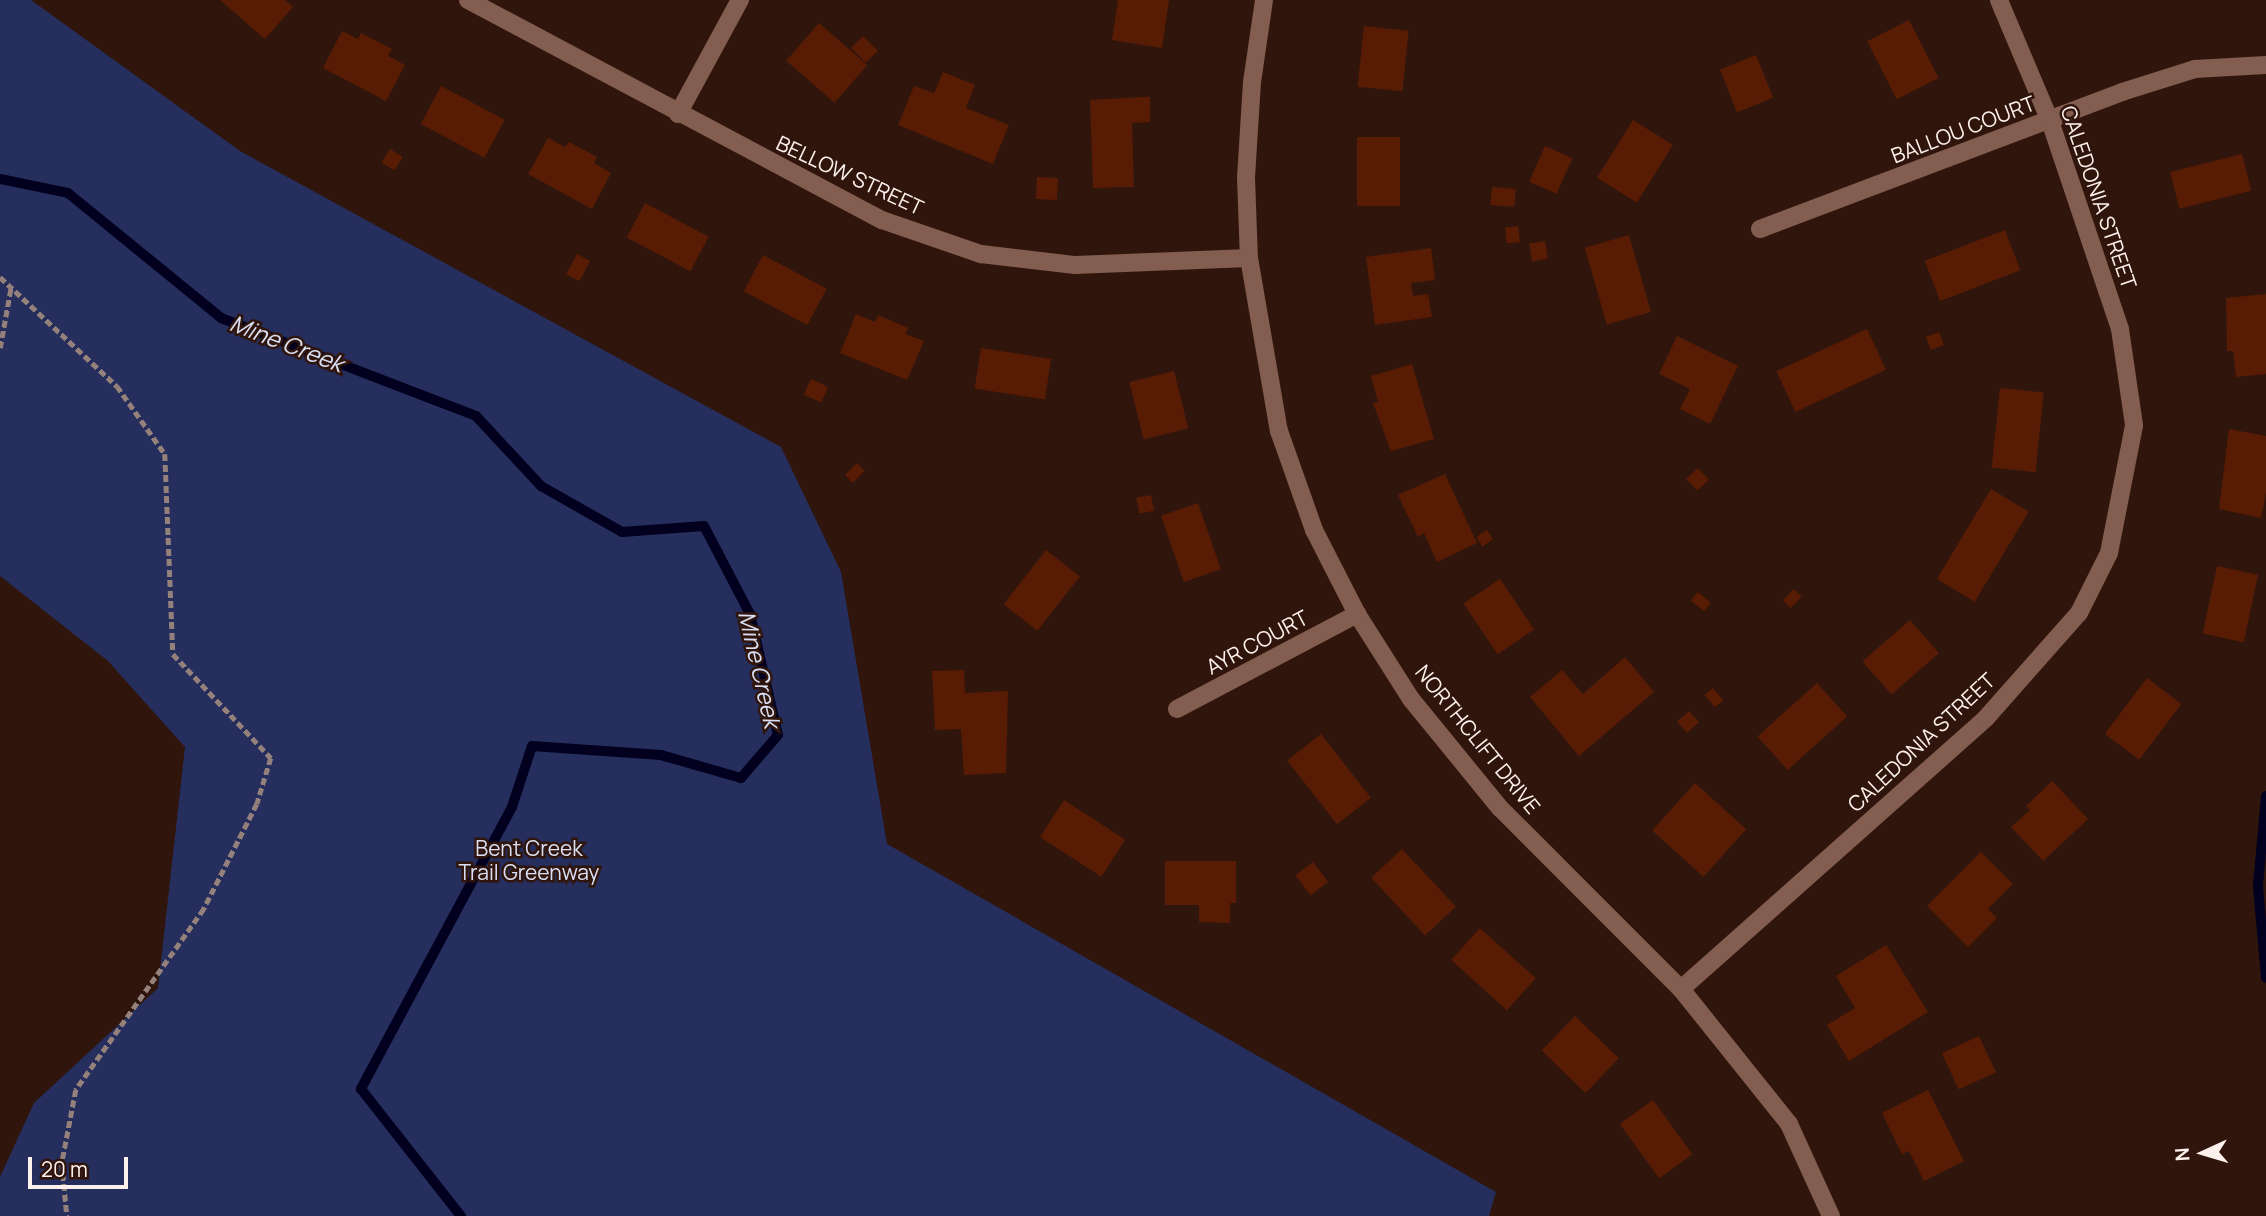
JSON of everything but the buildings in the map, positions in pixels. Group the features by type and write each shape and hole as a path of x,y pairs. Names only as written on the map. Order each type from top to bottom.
{"street":[{"name":"BELLOW STREET","path":"468,0 678,114 882,220 981,254 1074,265 1249,258"},
{"path":"678,114 740,0"},
{"name":"NORTHCLIFT DRIVE","path":"1264,0 1252,82 1246,178 1249,258 1279,431 1314,530 1357,614 1412,699 1500,808 1681,989 1789,1124 1831,1216"},
{"name":"CALEDONIA STREET","path":"1681,989 1986,718 2079,613 2109,554 2134,425 2120,329 2050,121 1999,0"},
{"name":"BALLOU COURT","path":"1760,229 2195,69 2266,65"},
{"name":"AYR COURT","path":"1177,709 1357,614"}],"path":[{"path":"0,277 117,386 165,454 173,654 271,758 257,804 204,909 76,1090 62,1163 67,1216"},
{"path":"0,348 11,286"}],"green space":[{"name":"Bent Creek Trail Greenway","path":"0,0 31,0 240,151 781,447 841,572 887,844 1496,1192 1489,1216 0,1216 0,1177 34,1103 158,988 185,747 108,661 0,576"}],"waterway":[{"name":"Mine Creek","path":"0,179 68,193 221,318 476,416 541,486 622,532 704,526 750,614 778,735 741,778 661,755 532,746 512,807 361,1089 461,1216"},
{"path":"2266,796 2258,886 2266,978"}]}
